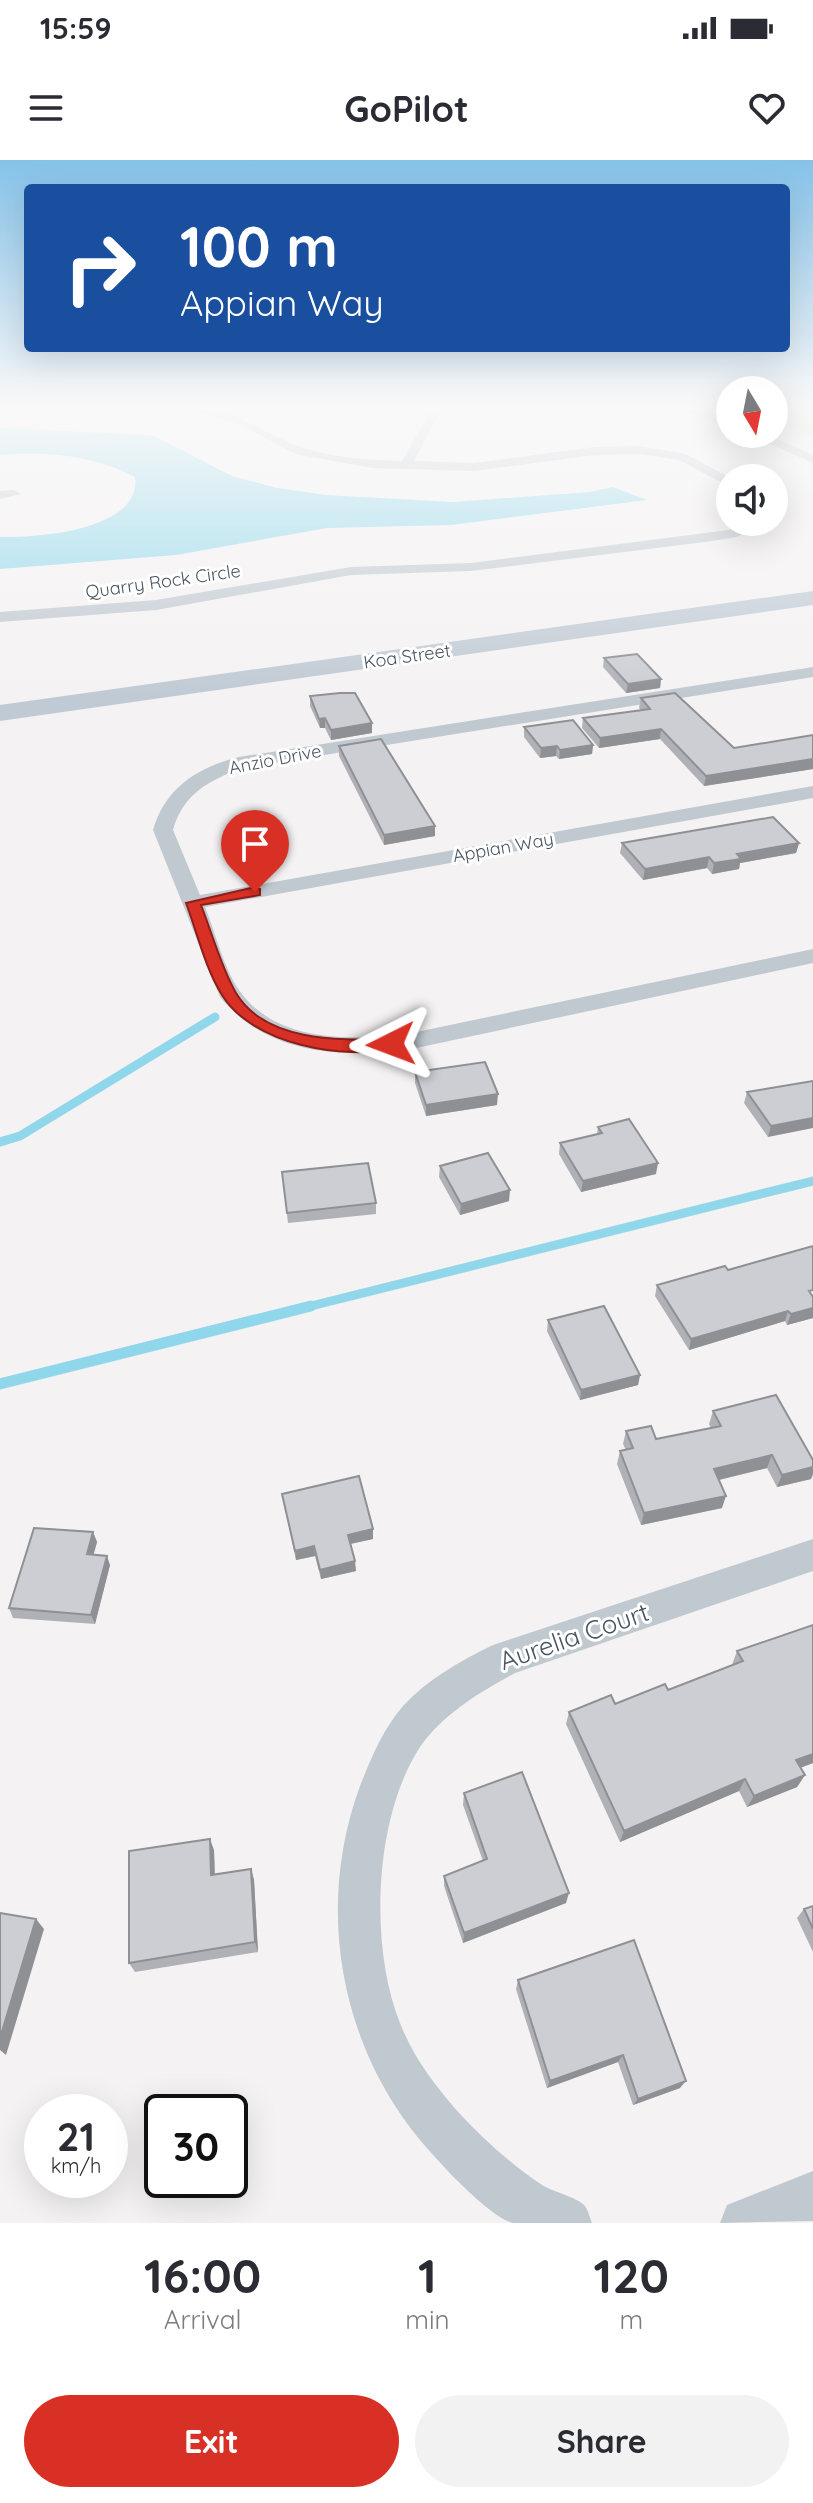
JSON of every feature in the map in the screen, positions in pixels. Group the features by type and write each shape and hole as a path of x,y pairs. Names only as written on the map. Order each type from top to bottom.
{"main road":[{"name":"Koa Street","path":"0,713 813,598"}],"street":[{"name":"Quarry Rock Circle","path":"0,617 156,605 351,571 471,567 718,536"},
{"name":"Anzio Drive","path":"813,672 255,760 224,768 181,792 165,820 165,838 228,992 236,1003 271,1029 304,1040 337,1046 407,1042 813,956"},
{"name":"Appian Way","path":"193,903 813,792"},
{"name":"Aurelia Court","path":"567,2223 504,2188 460,2151 417,2100 389,2053 374,2011 365,1969 360,1911 362,1856 372,1814 405,1736 443,1695 474,1674 506,1658 813,1555"},
{"path":"745,2223 813,2196"}],"water":[{"path":"124,506 598,506 451,525 327,528 176,555 0,569 0,537 38,536 84,527 105,520"}],"building":[{"path":"637,654 661,679 628,684 604,658"},
{"path":"355,693 372,723 331,730 325,718 319,719 310,696"},
{"path":"675,693 734,748 813,735 813,759 706,776 661,729 600,738 583,718 650,709 641,698"},
{"path":"573,720 593,745 560,750 557,746 541,748 524,727"},
{"path":"381,739 435,826 384,835 339,746"},
{"path":"773,817 799,843 737,854 741,859 714,863 709,857 645,869 622,843"},
{"path":"485,1062 498,1094 426,1105 415,1072"},
{"path":"813,1081 813,1118 771,1126 747,1092"},
{"path":"629,1119 658,1163 583,1181 560,1143 602,1133 598,1127"},
{"path":"488,1153 510,1190 461,1204 440,1166"},
{"path":"368,1163 376,1203 287,1213 282,1172"},
{"path":"813,1246 813,1290 809,1291 813,1297 813,1308 791,1314 788,1311 691,1339 657,1285 725,1266 728,1270"},
{"path":"604,1306 640,1375 581,1390 548,1320"},
{"path":"776,1395 813,1460 813,1467 782,1475 772,1455 714,1469 726,1496 644,1513 620,1451 633,1448 626,1431 651,1426 656,1439 721,1426 713,1411"},
{"path":"359,1476 373,1529 348,1535 355,1561 320,1570 314,1546 295,1551 282,1494"},
{"path":"34,1528 93,1532 87,1554 107,1556 91,1615 9,1608"},
{"path":"813,1625 813,1754 796,1760 805,1775 754,1796 745,1779 624,1831 569,1712 611,1695 615,1704 665,1684 668,1690 743,1661 737,1651"},
{"path":"522,1772 569,1893 464,1933 444,1876 487,1859 464,1793"},
{"path":"210,1839 211,1875 251,1869 255,1942 129,1963 129,1851"},
{"path":"813,1906 813,1929 804,1909"},
{"path":"0,1913 36,1919 0,2038"},
{"path":"634,1940 686,2081 638,2099 623,2055 550,2081 518,1980"}],"waterway":[{"path":"0,1142 20,1136 215,1017"},
{"path":"307,1307 813,1181"},
{"path":"307,1307 311,1306"},
{"path":"0,1384 307,1307"}],"route":[{"path":"255,892 193,903 228,992 236,1003 271,1029 314,1043 363,1047 391,1044"}]}
